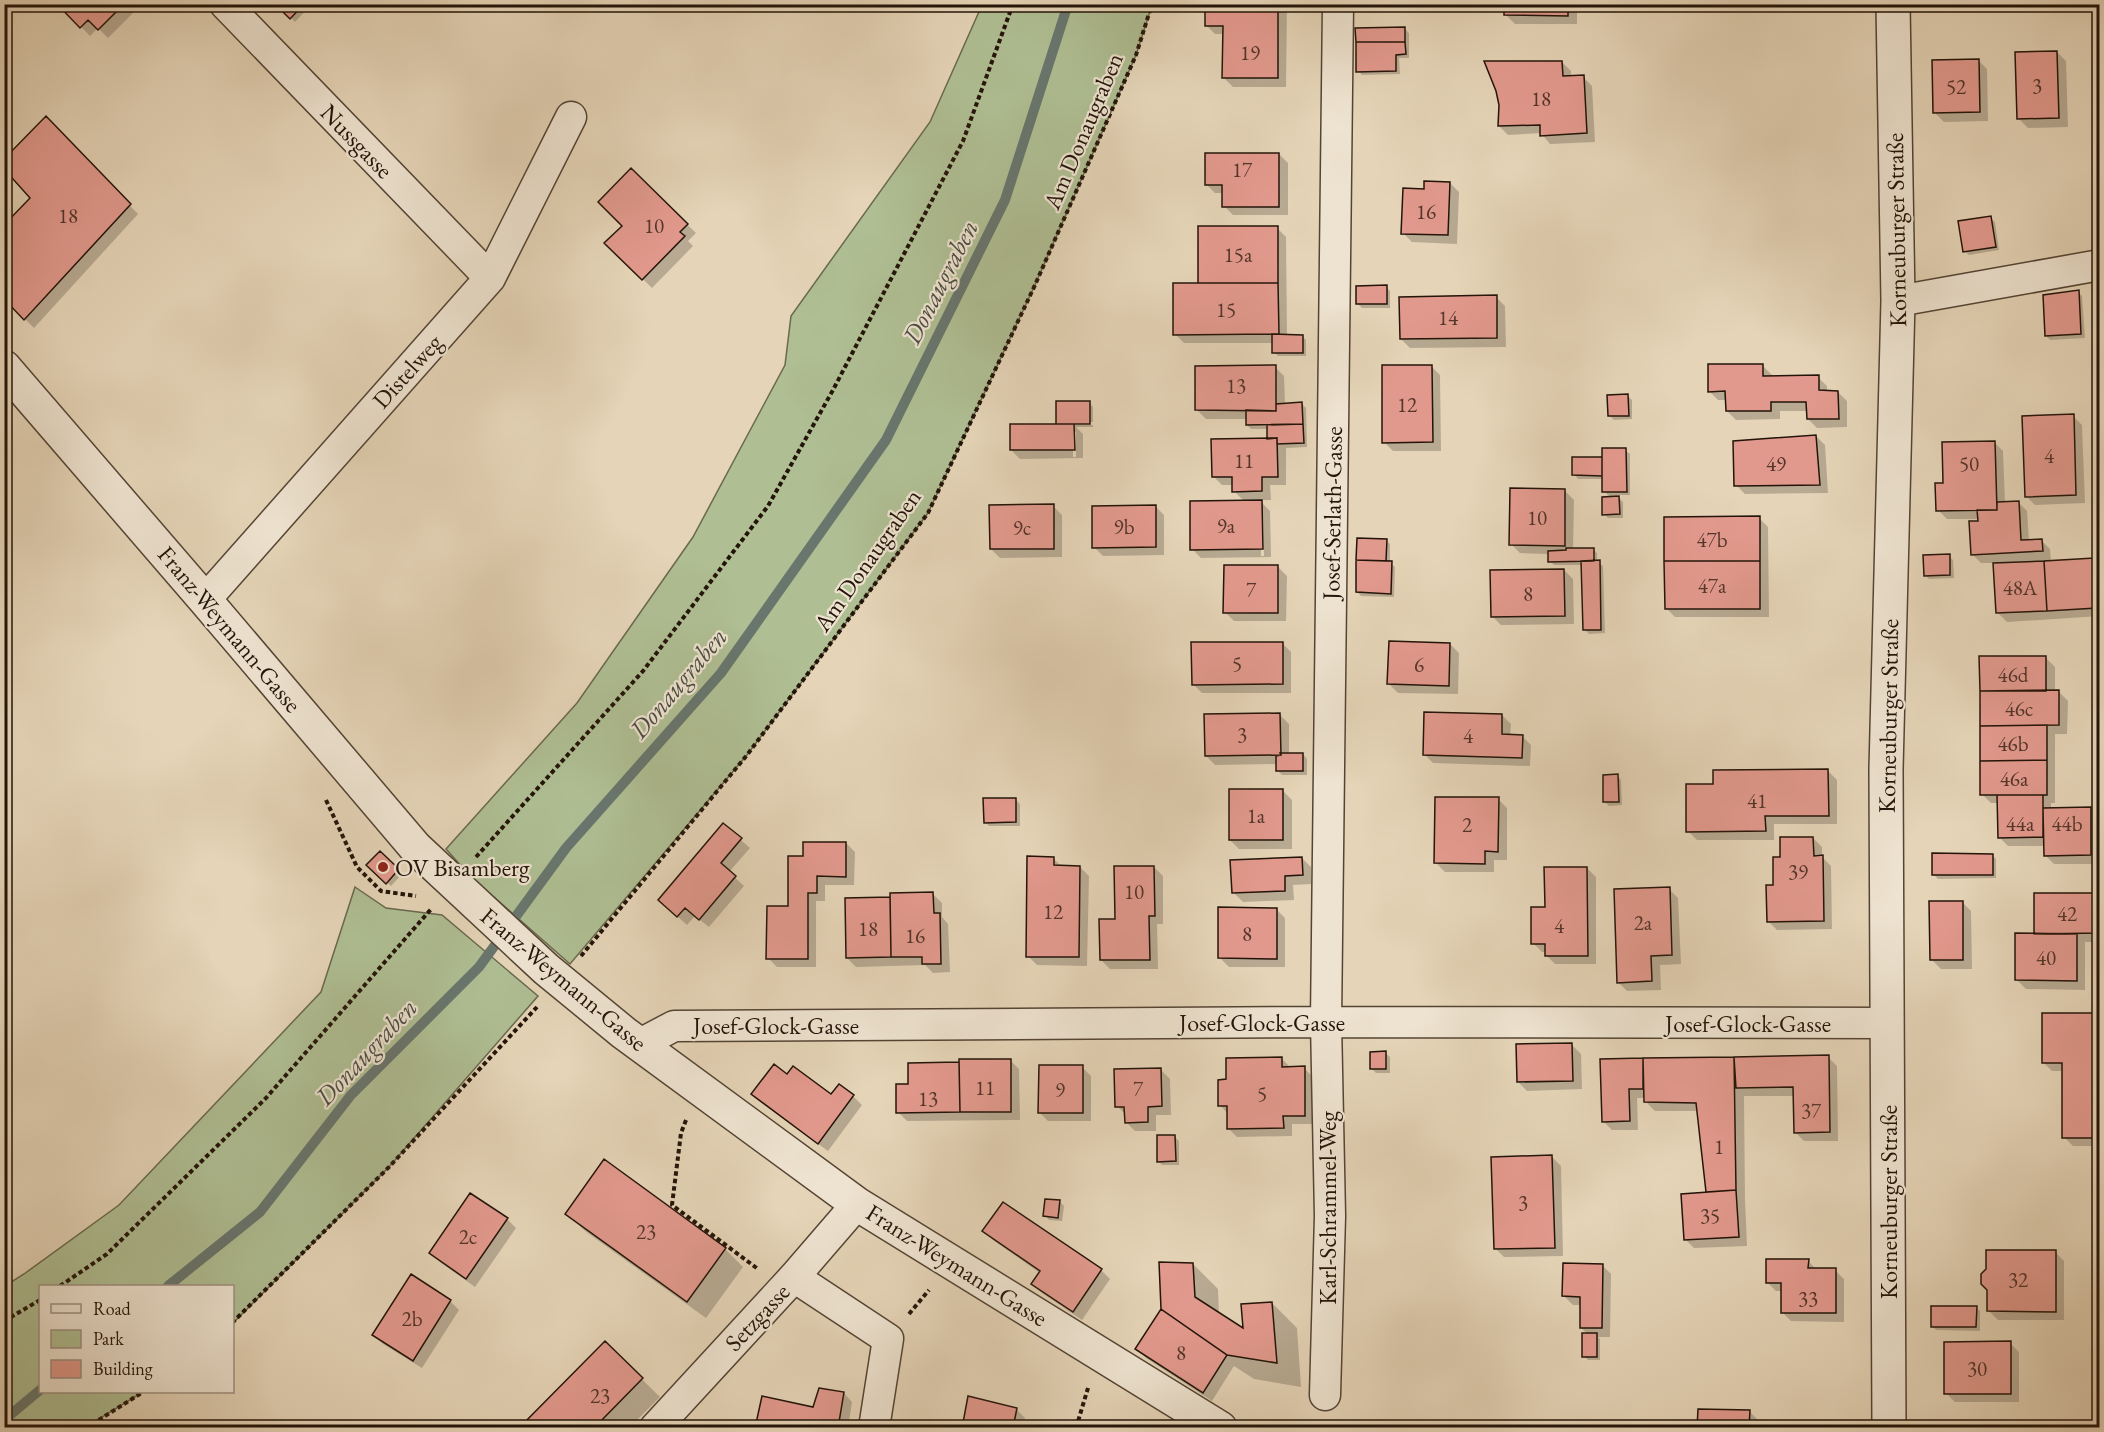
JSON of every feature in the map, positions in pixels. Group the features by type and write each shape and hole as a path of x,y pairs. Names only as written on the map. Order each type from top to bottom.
{"street":[{"name":"Nussgasse","path":"225,4 490,278"},
{"name":"Josef-Serlath-Gasse","path":"1326,1022 1338,4"},
{"name":"Korneuburger Straße","path":"1889,1428 1886,769 1898,301 1893,4"},
{"name":"Distelweg","path":"205,600 490,278 571,117"},
{"path":"1898,301 2100,265"},
{"name":"Franz-Weymann-Gasse","path":"4,367 205,600 451,892 549,985 640,1044 857,1204 1220,1428"},
{"name":"Josef-Glock-Gasse","path":"640,1044 674,1026 1326,1022 1888,1023"},
{"name":"Karl-Schrammel-Weg","path":"1325,1395 1330,1216 1326,1022"},
{"name":"Setzgasse","path":"655,1428 794,1277 857,1204"},
{"path":"794,1277 888,1339 874,1428"}],"path":[{"path":"63,1285 107,1254 266,1098 451,892 643,671 768,506 833,390 963,141 1013,4"},
{"name":"Am Donaugraben","path":"234,1321 389,1167 747,755 928,513 1035,285 1136,55 1152,4"},
{"path":"691,1112 681,1133 672,1205 758,1269"},
{"path":"4,1321 39,1300"},
{"path":"1076,1428 1088,1387"},
{"path":"86,1428 141,1393"}],"green space":[{"path":"982,5 1152,5 1136,55 1035,285 928,513 747,755 570,964 471,877 446,849 577,703 693,537 785,365 791,316 930,122"},
{"path":"355,887 386,908 442,915 538,996 389,1167 234,1322 234,1285 39,1285 39,1393 141,1393 86,1427 5,1427 5,1286 119,1205 321,992"}],"building":[{"path":"57,4 124,4 98,30 88,20 80,28"},
{"path":"275,4 304,4 290,19"},
{"path":"1205,4 1278,4 1278,78 1222,78 1223,26 1205,26"},
{"path":"1504,4 1568,4 1568,16 1504,15"},
{"path":"1405,27 1405,42 1356,42 1355,28"},
{"path":"1356,42 1405,42 1406,54 1396,55 1396,71 1356,72"},
{"path":"2057,51 2059,118 2017,119 2015,52"},
{"path":"1979,59 1980,112 1933,113 1932,60"},
{"path":"1484,61 1562,61 1563,76 1584,75 1587,133 1540,136 1540,125 1498,126 1499,105 1496,91"},
{"path":"46,116 131,204 24,320 4,299 4,225 30,198 4,169 4,159"},
{"path":"1205,153 1279,153 1279,207 1222,207 1222,185 1205,185"},
{"path":"631,168 688,224 680,232 685,236 642,280 604,243 622,226 598,202"},
{"path":"1424,181 1450,182 1448,235 1401,234 1403,188 1424,189"},
{"path":"1991,216 1996,247 1963,252 1958,221"},
{"path":"1198,226 1278,226 1278,283 1198,283"},
{"path":"1173,283 1278,283 1279,334 1173,335"},
{"path":"1387,285 1387,304 1356,304 1356,286"},
{"path":"2079,290 2081,334 2045,336 2043,295"},
{"path":"1497,295 1497,338 1400,339 1399,297"},
{"path":"1272,334 1303,335 1303,353 1272,353"},
{"path":"1708,364 1763,364 1763,376 1819,375 1819,390 1838,391 1839,419 1807,419 1806,402 1771,402 1771,411 1726,411 1725,391 1708,392"},
{"path":"1276,365 1276,411 1195,410 1195,366"},
{"path":"1382,365 1432,365 1433,442 1382,443"},
{"path":"1628,394 1629,416 1608,416 1607,395"},
{"path":"1056,401 1090,401 1090,424 1056,424"},
{"path":"1302,402 1303,424 1246,425 1246,410 1276,411 1276,404"},
{"path":"2074,414 2076,495 2025,497 2022,416"},
{"path":"1010,424 1074,424 1075,450 1010,450"},
{"path":"1303,424 1304,443 1277,444 1277,438 1267,439 1267,425"},
{"path":"1816,435 1820,485 1734,486 1733,441"},
{"path":"1277,438 1278,477 1262,477 1262,491 1232,492 1232,477 1212,477 1211,439"},
{"path":"1995,441 1997,510 1936,511 1935,483 1943,483 1942,442"},
{"path":"1602,448 1626,448 1627,492 1602,492"},
{"path":"1572,457 1602,457 1602,476 1572,475"},
{"path":"1510,488 1565,489 1565,546 1509,545"},
{"path":"1619,496 1620,514 1602,515 1602,497"},
{"path":"1262,500 1263,549 1190,550 1190,501"},
{"path":"2019,501 2021,540 2042,539 2043,551 1971,555 1969,521 1978,521 1977,510 1997,510 1997,502"},
{"path":"1054,504 1054,549 990,549 989,505"},
{"path":"1156,505 1156,547 1092,548 1092,506"},
{"path":"1760,516 1760,561 1664,561 1664,517"},
{"path":"1357,538 1387,539 1386,561 1356,560"},
{"path":"1566,548 1594,548 1594,561 1548,562 1548,551 1566,550"},
{"path":"1950,554 1950,575 1924,576 1923,555"},
{"path":"2094,558 2097,608 2047,611 2044,561"},
{"path":"1356,560 1392,561 1391,594 1356,592"},
{"path":"1600,560 1601,630 1583,630 1581,561"},
{"path":"1664,561 1760,561 1760,609 1665,609"},
{"path":"2044,561 2047,611 1996,613 1993,563"},
{"path":"1224,565 1278,565 1278,613 1223,613"},
{"path":"1564,569 1565,616 1491,617 1490,570"},
{"path":"1389,641 1450,643 1449,686 1387,684"},
{"path":"1191,642 1283,642 1283,684 1192,685"},
{"path":"1979,656 2046,656 2046,691 1980,691"},
{"path":"2059,690 2059,725 1980,726 1980,691"},
{"path":"1424,712 1502,714 1502,734 1523,735 1522,758 1423,755"},
{"path":"1280,713 1281,755 1205,756 1204,714"},
{"path":"2047,725 2047,760 1980,761 1980,726"},
{"path":"1280,753 1303,753 1303,771 1276,771 1276,756 1281,755"},
{"path":"2047,760 2047,795 1980,795 1980,761"},
{"path":"1828,769 1829,816 1765,816 1766,831 1686,832 1686,784 1713,784 1713,770"},
{"path":"1618,774 1619,802 1603,802 1603,775"},
{"path":"1229,789 1283,789 1283,840 1229,840"},
{"path":"1997,795 2043,795 2043,837 1998,838"},
{"path":"1435,797 1499,797 1498,852 1485,851 1485,864 1434,863"},
{"path":"983,798 1016,798 1016,822 984,823"},
{"path":"2091,807 2091,855 2044,856 2043,808"},
{"path":"723,823 742,838 721,863 736,876 699,920 685,908 677,917 658,900"},
{"path":"1780,837 1813,837 1814,856 1823,855 1824,921 1767,922 1766,885 1773,885 1773,857 1780,857"},
{"path":"803,842 846,842 846,877 817,876 817,893 808,893 808,959 766,959 767,906 788,906 788,856 803,856"},
{"name":"OV Bisamberg","path":"380,851 399,869 386,884 366,865"},
{"path":"1932,853 1993,854 1993,875 1932,875"},
{"path":"1027,856 1054,857 1054,865 1080,866 1079,957 1026,957"},
{"path":"1302,857 1303,875 1285,876 1285,891 1232,893 1230,860"},
{"path":"1114,866 1154,866 1155,916 1149,916 1150,960 1100,960 1099,919 1115,919"},
{"path":"1544,867 1587,867 1588,956 1545,956 1545,944 1531,944 1531,907 1545,907"},
{"path":"1670,887 1672,955 1651,956 1652,981 1617,983 1614,889"},
{"path":"933,892 934,913 940,913 941,964 922,964 922,957 891,957 890,893"},
{"path":"2034,893 2100,893 2100,933 2034,934"},
{"path":"890,897 891,957 846,958 845,898"},
{"path":"1929,901 1963,901 1963,960 1930,960"},
{"path":"1218,907 1277,908 1277,959 1218,958"},
{"path":"2015,933 2077,934 2077,981 2015,980"},
{"path":"2042,1013 2100,1013 2100,1138 2062,1138 2062,1063 2042,1063"},
{"path":"1572,1043 1573,1081 1517,1082 1516,1044"},
{"path":"1386,1051 1386,1069 1370,1069 1370,1052"},
{"path":"1829,1055 1830,1132 1794,1133 1793,1087 1736,1088 1734,1057"},
{"path":"1282,1057 1282,1067 1305,1066 1305,1116 1283,1116 1284,1128 1227,1129 1227,1106 1218,1106 1218,1080 1226,1079 1226,1058"},
{"path":"1734,1057 1736,1190 1706,1192 1696,1103 1644,1102 1643,1058"},
{"path":"1643,1058 1643,1089 1629,1089 1630,1121 1602,1122 1600,1059"},
{"path":"959,1059 1011,1059 1011,1112 960,1112"},
{"path":"959,1062 960,1112 896,1113 896,1084 908,1084 908,1063"},
{"path":"774,1064 787,1074 793,1066 831,1094 839,1084 854,1095 818,1144 751,1094"},
{"path":"1039,1065 1083,1065 1083,1113 1038,1113"},
{"path":"1161,1068 1162,1106 1148,1107 1148,1122 1125,1123 1124,1107 1115,1107 1114,1069"},
{"path":"1157,1135 1175,1135 1176,1161 1157,1162"},
{"path":"1552,1155 1555,1248 1494,1249 1491,1157"},
{"path":"604,1159 726,1248 687,1302 565,1214"},
{"path":"1736,1190 1739,1237 1684,1240 1681,1194"},
{"path":"470,1193 508,1218 466,1279 429,1253"},
{"path":"2095,1195 2100,1195 2100,1214 2095,1215"},
{"path":"1045,1199 1060,1200 1058,1218 1043,1216"},
{"path":"1003,1202 1102,1269 1073,1312 1031,1284 1040,1271 982,1231"},
{"path":"1986,1250 2056,1250 2056,1312 1987,1311 1987,1290 1981,1284 1981,1274 1986,1269"},
{"path":"1766,1259 1809,1259 1808,1268 1836,1268 1836,1313 1781,1313 1781,1283 1766,1283"},
{"path":"1159,1262 1193,1263 1195,1297 1243,1328 1241,1304 1272,1302 1277,1363 1227,1355 1161,1309"},
{"path":"1563,1263 1603,1264 1602,1328 1580,1328 1580,1297 1562,1296"},
{"path":"411,1274 451,1300 413,1361 372,1335"},
{"path":"1931,1306 1977,1306 1976,1327 1931,1327"},
{"path":"1161,1309 1227,1355 1203,1393 1135,1349"},
{"path":"1582,1333 1597,1333 1597,1357 1582,1357"},
{"path":"605,1341 643,1378 594,1428 519,1428"},
{"path":"2011,1341 2011,1394 1944,1394 1944,1342"},
{"path":"819,1388 844,1392 838,1428 755,1428 762,1396 813,1407"},
{"path":"968,1396 1017,1408 1013,1428 962,1428"},
{"path":"1698,1409 1750,1410 1749,1428 1697,1428"},
{"path":"2011,1423 2011,1428 1943,1428 1942,1424"}],"waterway":[{"name":"Donaugraben","path":"169,1285 260,1212 351,1095 479,967 566,848 721,673 886,440 1005,200 1068,4"},
{"name":"Donaugraben","path":"4,1420 39,1391"}],"place":[{"name":"OV Bisamberg","path":"383,867"}]}
